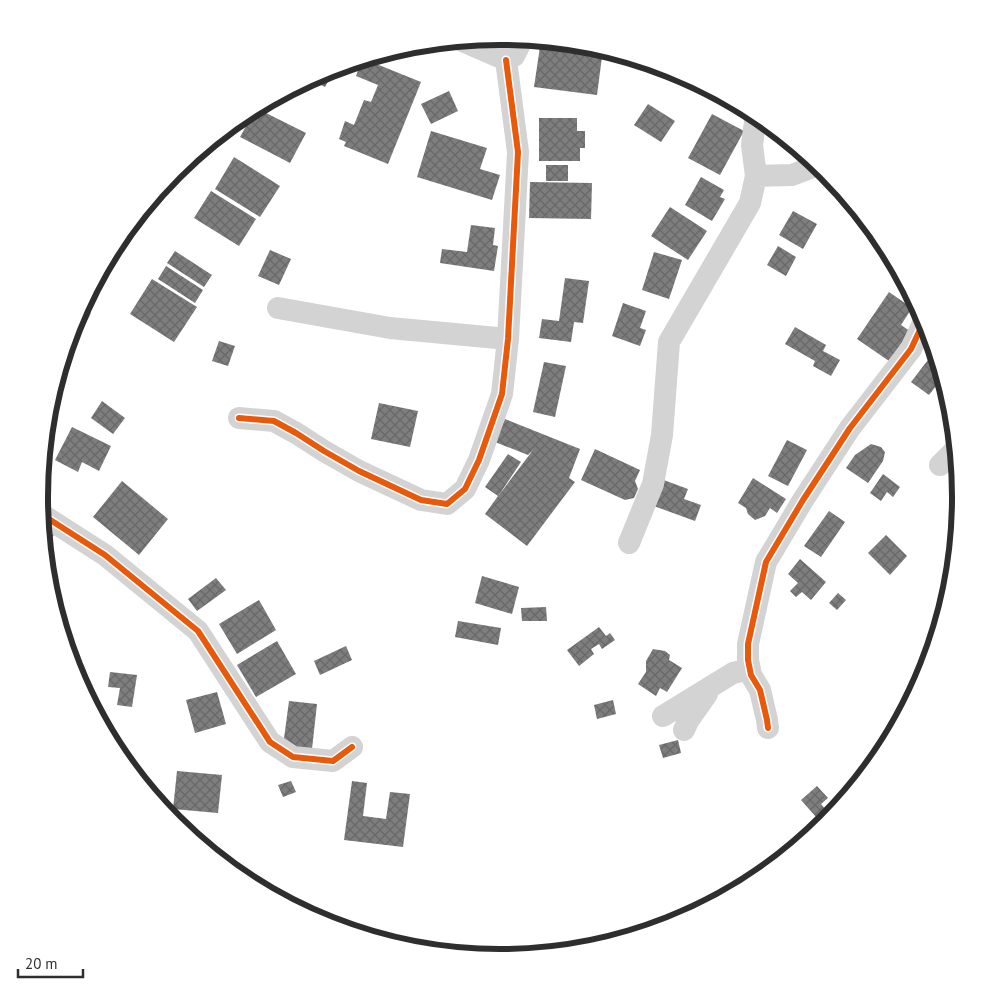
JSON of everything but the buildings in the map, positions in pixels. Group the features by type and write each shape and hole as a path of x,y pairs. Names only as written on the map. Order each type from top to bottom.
{"street":[{"path":"474,46 506,60"},
{"path":"506,60 514,56 519,46"},
{"path":"239,418 274,421 296,432 359,471 422,500 447,504 465,489 486,441 502,394 508,339 518,152 506,60"},
{"path":"629,543 654,484 662,435 669,342 750,203 756,176 752,145 755,123"},
{"path":"756,176 792,175 810,167"},
{"path":"278,308 390,328 508,339"},
{"path":"768,728 760,690 751,675 748,660 748,644 766,562 803,500 850,428 911,349 920,329"},
{"path":"940,465 951,454"},
{"path":"49,519 105,555 198,631 270,742 293,757 334,761 352,747"},
{"path":"662,716 733,674 750,669"},
{"path":"684,730 688,721 714,685"}],"cycle path":[{"path":"239,418 274,421 359,471 421,500 447,504 465,489 479,460 502,394 508,339 518,152 506,60"},
{"path":"768,728 760,690 751,675 748,660 748,644 766,562 803,500 850,428 911,349 920,329"},
{"path":"49,519 105,555 198,631 270,742 293,757 333,761 352,747"}]}
